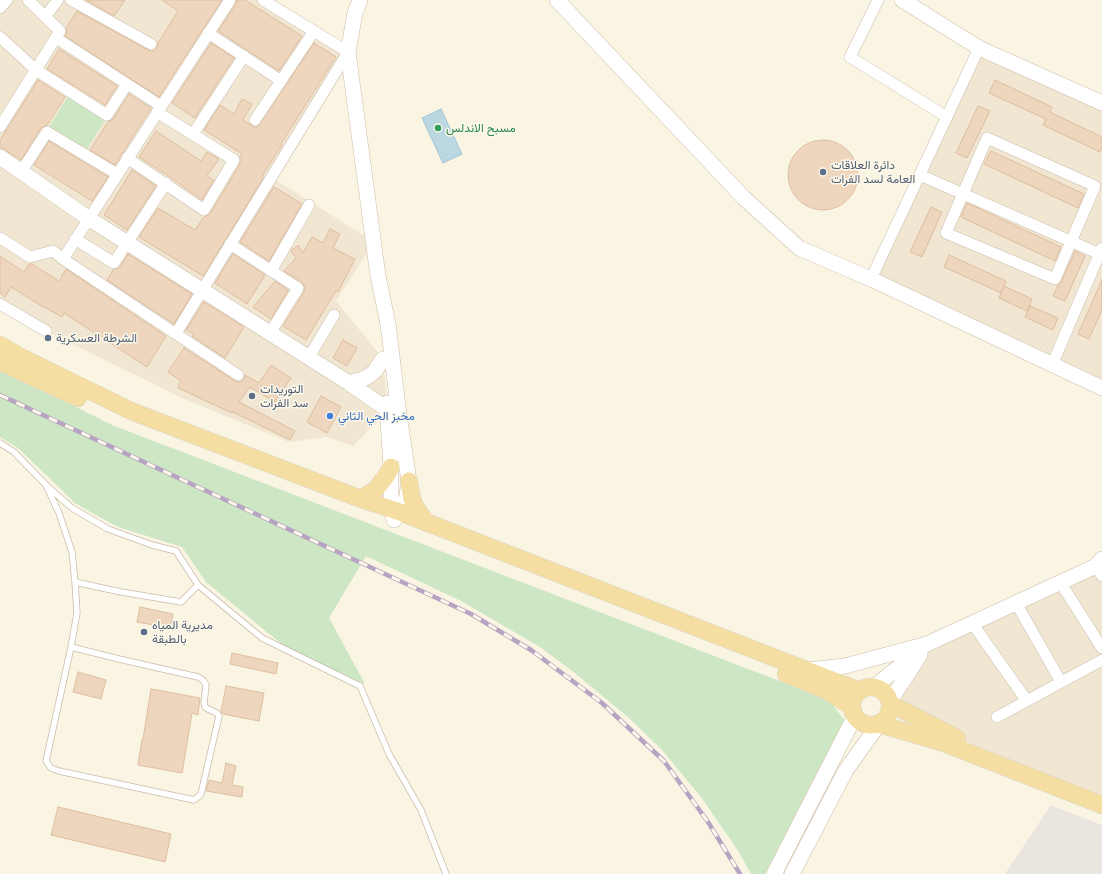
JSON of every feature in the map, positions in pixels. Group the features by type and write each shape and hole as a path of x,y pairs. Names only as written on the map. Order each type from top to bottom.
{"main road":[{"path":"360,0 355,13 348,52 378,276 388,324 393,412 391,467 395,514"},
{"path":"557,0 744,198 799,248 871,279 1102,388"},
{"path":"902,0 979,48 1102,103"},
{"path":"0,157 88,218 350,383 393,412"},
{"path":"378,276 383,359 393,412 412,499 416,508 427,523"},
{"path":"0,345 20,357 130,411 360,499 827,691 854,712 862,723 867,725 879,724 944,743 1102,805"},
{"path":"350,383 369,376 375,371 383,359"},
{"path":"0,362 125,420 395,514 427,523 808,670 867,689 884,691 890,703 890,712 888,717 879,724 846,770 792,874"},
{"path":"360,499 376,489 391,467"},
{"path":"395,514 407,496 409,481"},
{"path":"808,670 845,666 927,644 1060,582 1100,567"},
{"path":"774,874 854,712 854,697 927,644"},
{"path":"890,703 927,644"},
{"path":"890,703 948,734 1102,797"}],"street":[{"path":"0,8 7,0"},
{"path":"0,127 60,31 28,0"},
{"path":"45,17 58,0"},
{"path":"71,0 151,44"},
{"path":"63,259 88,218 230,0"},
{"path":"173,332 178,330 348,52 263,0"},
{"path":"878,0 850,57 947,117"},
{"path":"255,120 280,80 314,31"},
{"path":"208,33 280,80"},
{"path":"0,38 36,70 107,115 127,84"},
{"path":"56,38 127,84 193,134 234,160 204,210 127,158"},
{"path":"871,279 979,48"},
{"path":"193,134 244,56"},
{"path":"21,172 46,132 117,174"},
{"path":"987,138 1095,186 1071,241 1054,279 946,233 987,138"},
{"path":"920,175 1071,241 1101,252 1052,365"},
{"path":"75,239 114,263 166,183"},
{"path":"271,271 310,206"},
{"path":"0,238 30,257 53,251 238,375"},
{"path":"230,244 298,288 270,333"},
{"path":"0,304 46,331"},
{"path":"309,357 334,315"},
{"path":"1060,582 1102,648"},
{"path":"1016,603 1061,682"},
{"path":"972,623 1027,701"},
{"path":"997,717 1102,660"}],"lane":[{"path":"0,444 14,452 46,485 72,508 108,529 152,545 176,551 198,585 262,638 360,686 389,754 421,810 446,874"},
{"path":"46,485 59,513 72,552 77,613 46,761 51,768 59,771 194,800 198,797 201,794 219,716 217,713 205,707 206,685 203,680 198,677 71,647"},
{"path":"75,582 121,592 181,602 198,585"}],"shaded area":[{"path":"0,0 263,0 348,52 271,177 374,242 336,301 383,359 388,410 353,446 327,437 289,442 184,399 46,331 0,304"},
{"path":"979,48 1102,103 1102,388 871,279"},
{"path":"1102,559 1102,797 948,734 890,701 927,644"},
{"path":"1051,805 1102,825 1102,874 1005,874"}],"green space":[{"path":"69,95 106,118 85,152 48,129"},
{"path":"0,369 112,425 829,700 844,720 765,874 751,874 739,852 701,797 662,750 629,718 575,673 540,647 461,601 366,556 329,618 365,684 290,651 206,582 182,547 118,527 75,503 18,448 0,437"}],"water":[{"path":"441,109 462,154 443,163 422,118"}],"building":[{"path":"86,0 125,0 114,16"},
{"path":"162,0 222,0 159,97 65,36 67,32 66,28 77,11 152,52 157,48 158,43 178,11"},
{"path":"237,0 245,0 302,36 279,71 218,31 236,4"},
{"path":"211,43 234,58 195,118 172,103"},
{"path":"314,43 336,57 281,144 282,145 264,173 262,180 203,276 139,237 158,208 195,230 204,217 210,214 240,164 240,157 242,154 204,130 220,105 234,114 242,99 252,104 243,120 256,128"},
{"path":"59,49 117,86 105,105 47,69"},
{"path":"38,80 65,97 47,125 41,128 21,160 0,147 0,140"},
{"path":"995,80 1052,107 1050,112 1102,137 1102,147 1100,152 1043,125 1046,119 989,93"},
{"path":"129,94 151,108 115,165 90,150 108,122 113,119"},
{"path":"978,106 990,111 967,158 956,153"},
{"path":"156,131 201,161 207,152 219,159 207,176 214,180 202,200 139,157"},
{"name":"دائرة العلاقات العامة لسد الفرات","path":"816,140 830,140 843,146 852,155 856,161 858,175 856,189 848,200 837,208 830,210 816,210 809,208 798,200 790,189 788,182 788,168 790,161 798,150 809,142"},
{"path":"49,141 108,177 92,201 34,165"},
{"path":"991,151 1084,194 1078,208 984,164"},
{"path":"132,170 156,186 127,230 104,215"},
{"path":"274,187 302,204 269,261 240,242"},
{"path":"967,203 1061,247 1055,261 961,217"},
{"path":"931,207 942,212 922,257 910,252"},
{"path":"330,229 340,234 333,248 355,259 338,292 336,291 306,340 283,326 305,288 302,282 284,271 296,258 291,251 298,245 303,253 312,237 323,243"},
{"path":"1075,251 1085,256 1065,301 1053,296"},
{"path":"128,254 192,294 174,324 107,280 113,270 120,267"},
{"path":"233,254 265,275 247,304 215,283"},
{"path":"949,255 1006,281 1001,293 944,267"},
{"path":"0,256 24,272 29,264 32,264 59,281 66,269 166,336 147,367 64,313 62,317 11,287 5,297 0,293"},
{"path":"1102,280 1102,310 1089,339 1078,334"},
{"path":"275,281 288,290 271,319 253,307"},
{"path":"1004,286 1032,299 1027,311 999,298"},
{"path":"204,302 244,327 225,358 192,336 194,334 186,330"},
{"path":"1030,306 1058,318 1053,330 1025,317"},
{"path":"343,340 357,348 347,366 333,358"},
{"path":"184,348 237,382 244,379 245,375 259,383 271,365 291,378 275,402 250,387 239,402 295,431 290,440 233,412 232,413 178,388 181,381 168,372"},
{"path":"321,396 341,407 327,433 307,422"},
{"path":"140,607 173,614 170,628 137,622"},
{"path":"232,653 278,663 276,674 230,664"},
{"path":"78,672 106,680 101,699 73,692"},
{"path":"226,686 264,693 259,721 223,714 221,712"},
{"path":"151,689 200,698 198,715 192,713 182,773 138,765"},
{"path":"226,763 236,766 232,785 243,787 242,797 206,791 209,780 222,783"},
{"path":"58,807 171,834 165,862 51,835"}],"railway":[{"path":"0,395 471,614 531,650 602,703 664,761 708,822 740,874"}],"place":[{"name":"مسبح الاندلس","path":"438,128"},
{"name":"دائرة العلاقات العامة لسد الفرات","path":"823,172"},
{"name":"الشرطة العسكرية","path":"48,338"},
{"name":"التوريدات سد الفرات","path":"252,396"},
{"name":"مخبز الحي الثاني","path":"330,416"},
{"name":"مديرية المياه بالطبقة","path":"144,632"}]}
